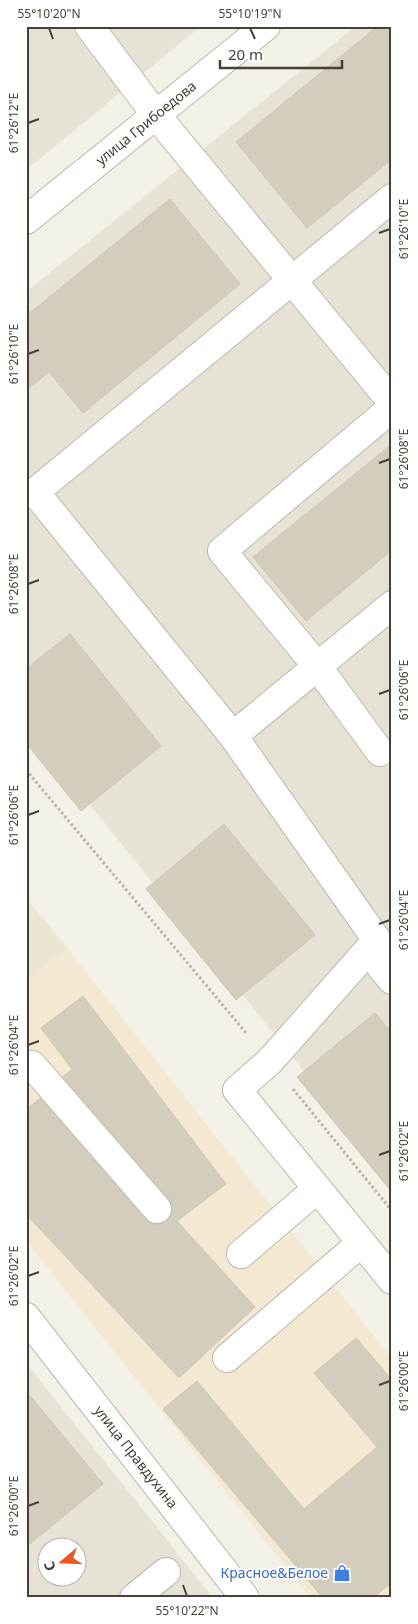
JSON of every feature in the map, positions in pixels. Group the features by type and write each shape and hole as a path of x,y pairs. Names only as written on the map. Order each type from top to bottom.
{"street":[{"path":"89,26 156,115 392,402"},
{"name":"улица Грибоедова","path":"26,220 266,26"},
{"path":"392,198 35,492 233,736 386,961 237,1090 392,1280"},
{"path":"380,752 317,666 222,551 392,408"},
{"path":"233,736 392,605"},
{"path":"26,1069 32,1065 157,1209"},
{"path":"241,1254 318,1189"},
{"path":"227,1358 361,1243"},
{"name":"улица Правдухина","path":"26,1317 245,1598"},
{"path":"134,1598 166,1572"}],"path":[{"path":"26,770 270,1061 392,1211"}],"shaded area":[{"path":"26,26 201,26 26,170"},
{"path":"356,26 392,26 392,1181 26,725 26,292"},
{"path":"26,898 67,948 26,980"},
{"path":"67,948 392,1359 392,1598 311,1598 26,1241 26,980"},
{"path":"26,1363 213,1598 26,1598"}],"building":[{"path":"378,26 392,26 392,159 307,228 236,142"},
{"path":"170,199 240,284 83,413 49,372 26,390 26,316"},
{"path":"392,444 392,550 306,621 253,557"},
{"path":"70,634 161,746 81,811 26,743 26,669"},
{"path":"224,824 315,935 236,1000 146,889"},
{"path":"83,996 226,1184 177,1221 255,1307 179,1378 26,1214 26,1110 40,1098 146,1220 152,1224 160,1224 168,1220 172,1214 172,1206 169,1199 63,1077 72,1069 41,1028"},
{"path":"375,1013 392,1033 392,1192 297,1077"},
{"path":"356,1338 392,1380 392,1582 373,1598 323,1598 163,1409 197,1381 304,1509 377,1447 314,1373"},
{"path":"26,1391 103,1484 26,1547"}],"place":[{"name":"Красное&Белое","path":"342,1573"}]}
